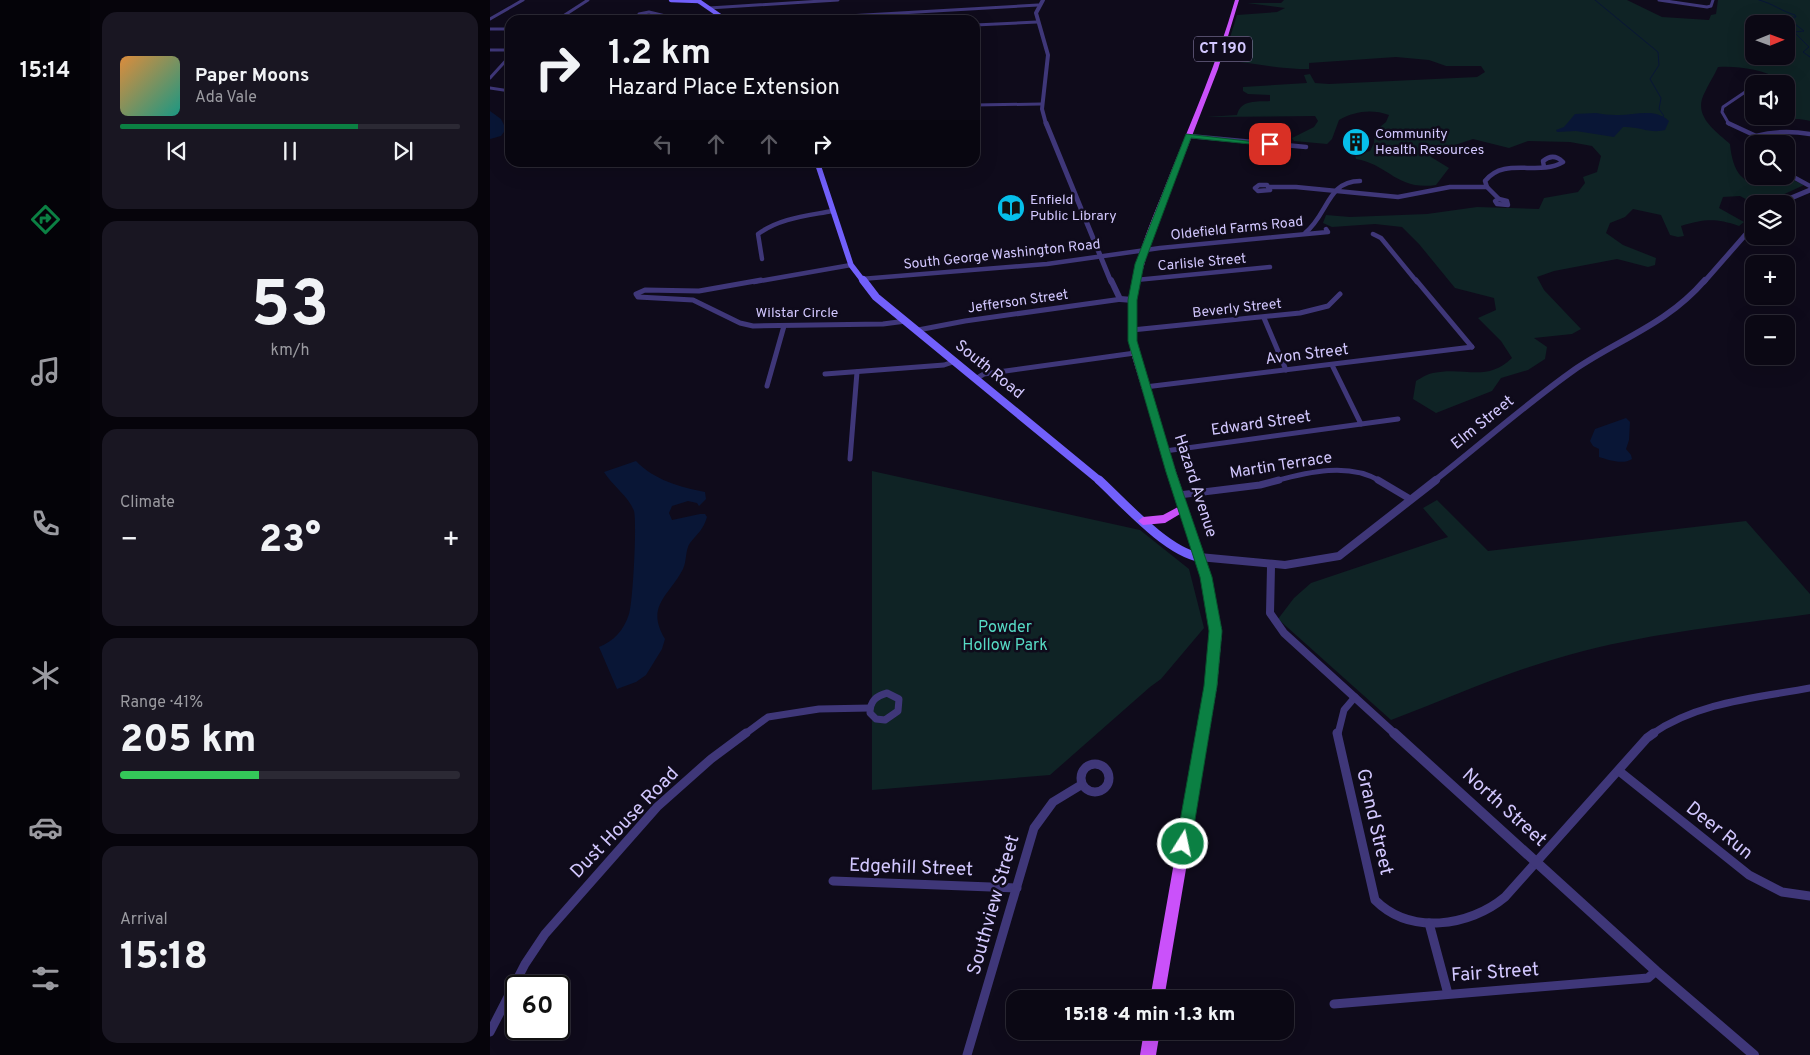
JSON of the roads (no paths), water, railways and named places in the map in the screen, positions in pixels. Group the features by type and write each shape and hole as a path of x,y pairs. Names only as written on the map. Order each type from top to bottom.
{"main road":[{"path":"671,0 698,1 719,15"},
{"name":"Hazard Avenue","path":"1159,990 1215,656 1214,610 1135,352 1132,330 1133,300 1144,250 1220,60 1237,0"},
{"name":"South Road","path":"819,167 851,265 876,298 918,330 1089,471 1172,547 1187,555 1199,556"},
{"path":"1143,521 1165,519 1183,508"},
{"path":"1148,1055 1150,1040"}],"street":[{"path":"490,19 523,0"},
{"path":"565,15 588,0"},
{"path":"709,8 838,0"},
{"path":"1012,0 1013,6"},
{"path":"1043,0 1038,5 1037,22 1049,56 1041,104 1043,117 1116,293 1122,299 1133,300"},
{"path":"1660,0 1707,7 1711,6 1712,0"},
{"path":"861,15 1038,5"},
{"path":"638,15 649,12 661,15"},
{"path":"980,25 1037,22"},
{"path":"490,29 505,29"},
{"path":"490,50 505,50"},
{"path":"490,78 505,62"},
{"path":"490,88 505,90"},
{"path":"1745,92 1723,107 1722,112 1729,125 1754,135"},
{"path":"980,105 1041,104"},
{"path":"1762,135 1786,131 1810,134"},
{"path":"1189,136 1306,147"},
{"path":"1499,199 1487,187 1485,181 1493,171 1544,167"},
{"path":"1795,178 1810,186"},
{"path":"1304,234 1315,225 1334,190 1342,184 1360,181"},
{"path":"1270,187 1334,190 1398,197 1450,187 1487,187"},
{"path":"1795,196 1810,190"},
{"path":"762,259 758,234 763,229 832,211"},
{"name":"Oldefield Farms Road","path":"1144,250 1328,232 1326,229"},
{"name":"Avon Street","path":"1145,387 1472,347 1381,238 1373,234"},
{"name":"Elm Street","path":"1199,556 1271,567 1294,567 1339,556 1575,370 1661,320 1687,302 1745,235"},
{"name":"South George Washington Road","path":"861,279 1032,265 1144,250"},
{"name":"Wilstar Circle","path":"851,265 699,291 645,290 636,294 638,297 693,300 740,323 753,326 897,324 906,321"},
{"name":"Carlisle Street","path":"1136,280 1270,267"},
{"path":"693,300 699,291"},
{"name":"Beverly Street","path":"1132,330 1264,318 1323,308 1340,294"},
{"name":"Jefferson Street","path":"918,330 974,319 1122,299"},
{"path":"1264,318 1286,370"},
{"path":"767,386 784,326"},
{"path":"977,378 1003,372 1135,352"},
{"path":"825,374 944,365 956,361"},
{"path":"1332,365 1361,424"},
{"path":"850,459 857,372"},
{"name":"Edward Street","path":"1165,451 1398,420"},
{"name":"Martin Terrace","path":"1179,495 1260,485 1305,474 1352,470 1372,476 1410,499"},
{"name":"North Street","path":"1271,567 1268,600 1270,614 1275,622 1656,971 1754,1055"},
{"name":"Grand Street","path":"1355,697 1344,710 1337,731 1375,900 1388,914 1398,919 1428,923 1463,918 1492,907 1538,862 1647,738 1662,726 1679,717 1810,688"},
{"name":"Dust House Road","path":"490,1032 526,964 546,934 657,807 711,759 768,717 818,709 870,708"},
{"name":"Deer Run","path":"1619,771 1749,875 1782,892 1810,896"},
{"name":"Southview Street","path":"967,1055 1034,828 1040,816 1054,799 1082,785"},
{"name":"Edgehill Street","path":"833,881 1016,888"},
{"path":"1428,923 1448,994"},
{"name":"Fair Street","path":"1334,1004 1648,978 1656,971"}],"water":[{"path":"490,111 501,119 505,130 501,136 490,139"},
{"path":"1650,113 1657,114 1669,121 1665,130 1655,131 1623,127 1614,137 1576,131 1557,132 1556,130 1564,127 1575,114 1623,115"},
{"path":"1626,418 1630,422 1629,440 1626,449 1632,459 1620,462 1599,457 1599,449 1593,446 1590,441 1595,429"},
{"path":"636,461 659,478 686,488 705,492 706,499 699,506 697,503 688,501 672,506 669,513 672,520 700,514 705,514 707,517 702,528 688,546 683,569 658,609 659,628 665,639 662,649 646,675 636,682 617,689 599,647 609,642 618,634 629,614 633,579 635,518 632,506 604,472"}],"waterway":[{"path":"1595,0 1658,52 1659,65 1650,79 1661,98 1659,109 1664,116 1662,117"},
{"path":"1759,0 1795,15 1796,17 1782,18 1779,21 1795,24 1804,31 1794,32 1809,47 1803,52 1810,57"}],"place":[{"name":"Community Health Resources","path":"1356,142"},
{"name":"Enfield Public Library","path":"1011,208"}],"park label":[{"name":"Powder Hollow Park","path":"1005,637"}]}
